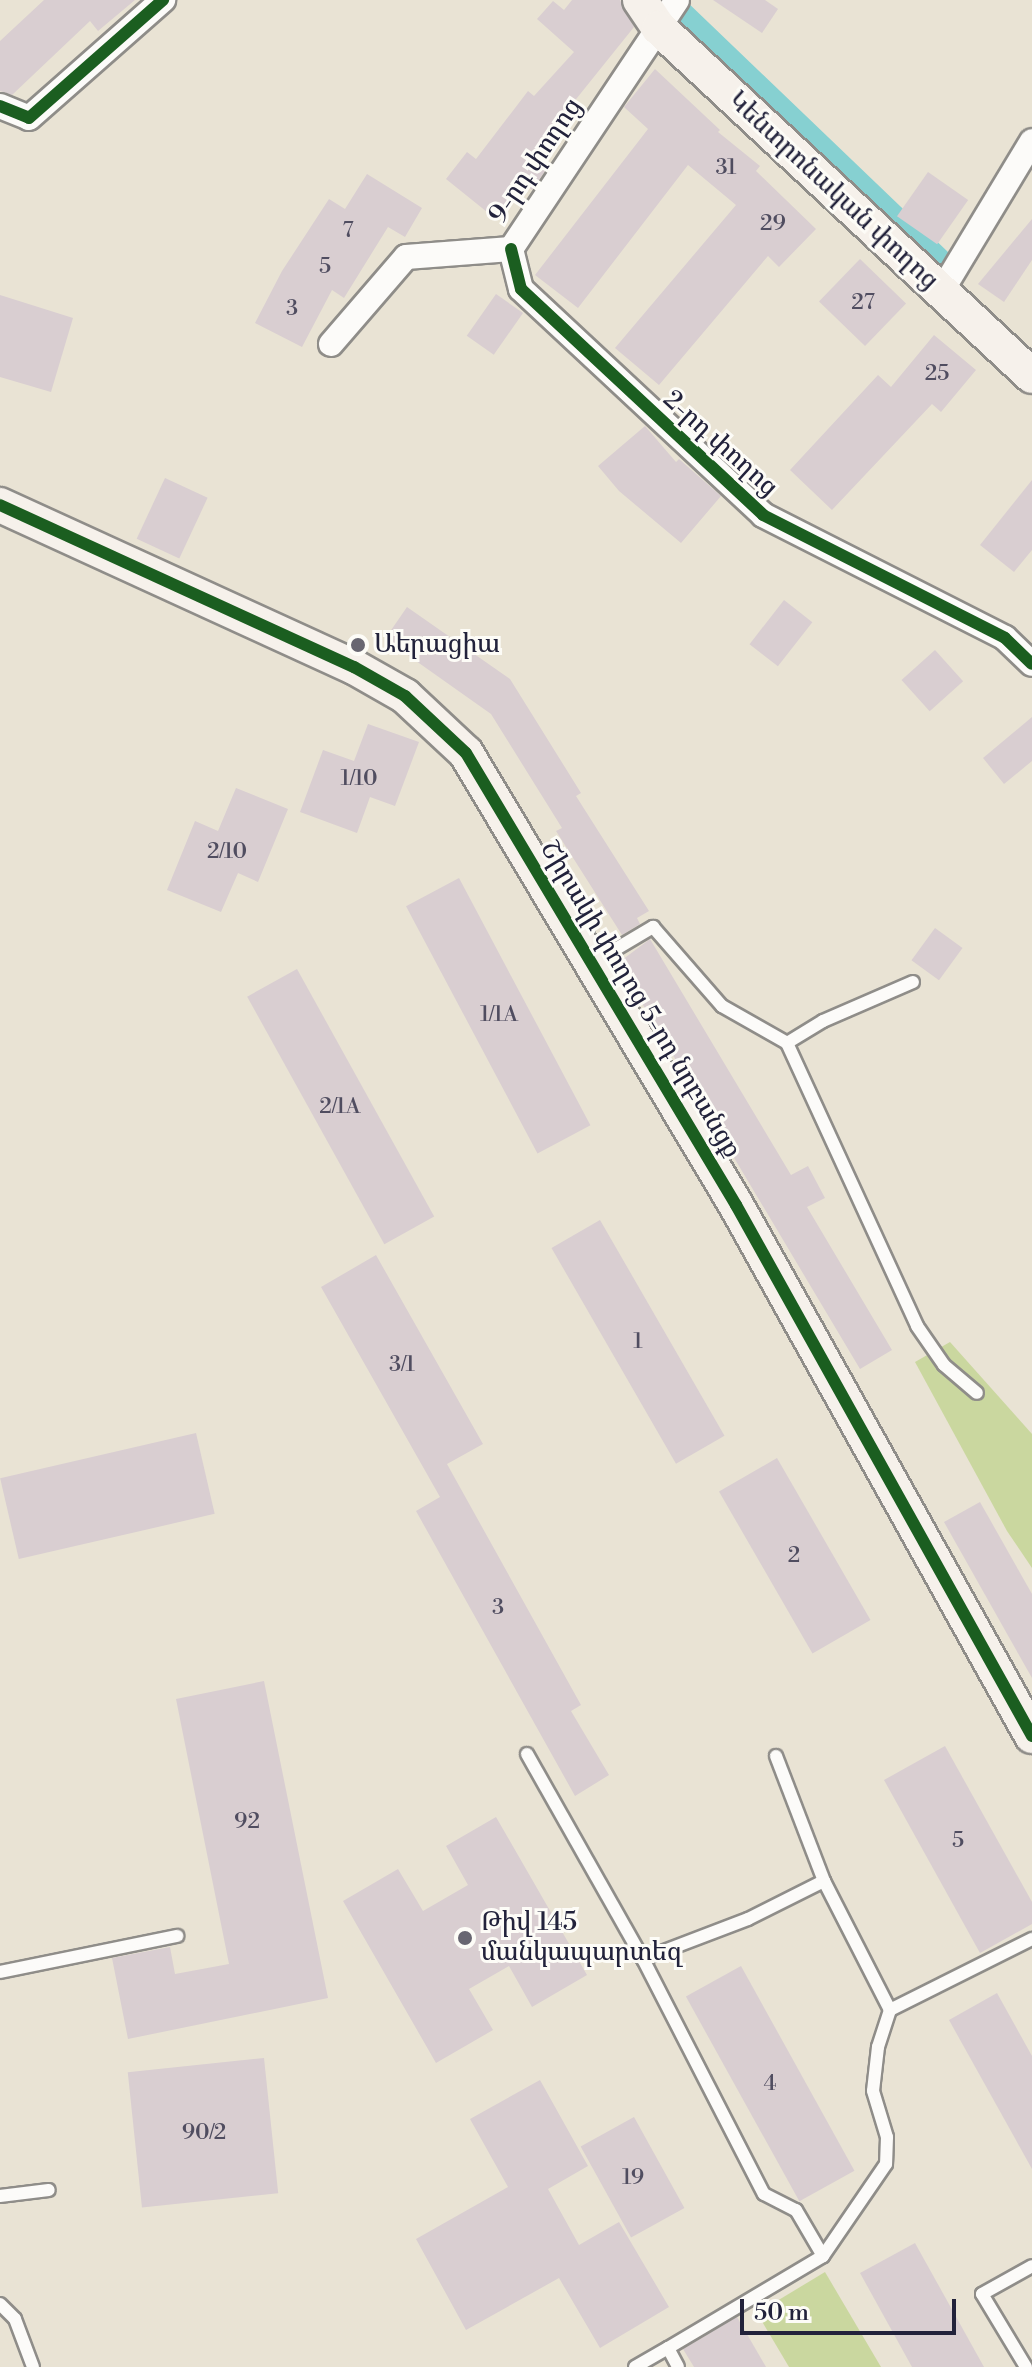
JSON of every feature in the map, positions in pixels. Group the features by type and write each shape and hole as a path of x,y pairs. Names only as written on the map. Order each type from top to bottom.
{"street":[{"path":"0,106 29,118 163,0"},
{"name":"Կենտրոնական փողոց","path":"640,0 668,14 941,292 1032,376"},
{"name":"9-րդ փողոց","path":"331,344 406,257 511,249 668,14"},
{"path":"941,292 1032,141"},
{"name":"2-րդ փողոց","path":"511,249 521,289 763,515 1005,638 1023,643 1032,664"},
{"name":"Շիրակի փողոց 5-րդ նրբանցք","path":"0,505 314,648 405,696 466,753 832,1374 1032,1736"}],"lane":[{"path":"592,964 653,927 722,1006 787,1043 917,1326 944,1365 977,1393"},
{"path":"787,1043 823,1021 913,982"},
{"path":"527,1754 643,1959 764,2194 796,2210 823,2256"},
{"path":"635,2367 823,2256 886,2164 887,2137 873,2091 878,2047 890,2010 824,1881 776,1756"},
{"path":"643,1959 748,1919 824,1881"},
{"path":"0,1972 177,1936"},
{"path":"890,2010 1032,1939"},
{"path":"0,2196 49,2190"},
{"path":"1026,2367 982,2294 1032,2266"},
{"path":"0,2304 15,2319 33,2367"},
{"path":"668,2348 678,2367"}],"green space":[{"path":"950,1342 1032,1434 1032,1568 1007,1531 915,1362"},
{"path":"825,2272 881,2367 789,2367 757,2313"}],"building":[{"path":"44,0 135,0 98,31 90,21 12,95 0,91 0,41"},
{"path":"572,0 620,0 634,27 532,154 547,168 532,190 525,184 497,220 446,179 467,152 476,159 528,91 534,96 574,52 537,19 553,1 564,10"},
{"path":"713,0 765,0 778,9 762,33"},
{"path":"655,69 720,130 718,132 760,166 756,171 816,229 779,267 768,256 659,385 615,348 736,205 688,165 578,308 535,275 648,129 624,107"},
{"path":"928,172 968,200 937,244 897,216"},
{"path":"367,174 422,208 405,237 388,227 344,298 332,290 302,347 255,323 282,271 329,199 345,209"},
{"path":"1032,219 1032,260 1004,302 978,284"},
{"path":"860,259 906,303 865,346 819,301"},
{"path":"496,294 523,313 494,355 467,336"},
{"path":"0,295 73,318 51,392 0,377"},
{"path":"934,335 976,370 941,412 932,404 832,510 790,470 878,375 891,387"},
{"path":"645,426 676,462 679,459 721,496 681,543 619,491 598,466"},
{"path":"165,478 208,498 179,559 137,539"},
{"path":"1032,480 1032,550 1014,572 980,545"},
{"path":"784,600 812,622 778,666 750,644"},
{"path":"407,607 510,679 581,793 576,796 649,911 637,918 640,924 622,935 556,831 562,828 491,714 385,639"},
{"path":"935,650 963,681 930,711 902,680"},
{"path":"1032,717 1032,761 1004,784 983,758"},
{"path":"368,724 419,742 395,806 370,797 357,833 300,812 323,750 354,761"},
{"path":"236,788 288,809 258,882 238,873 221,912 167,890 195,821 218,831"},
{"path":"459,878 590,1125 537,1153 406,906"},
{"path":"935,928 963,948 939,980 911,960"},
{"path":"650,939 791,1175 808,1166 825,1198 807,1207 892,1350 860,1369 618,963"},
{"path":"297,969 434,1217 384,1244 247,997"},
{"path":"600,1220 725,1436 676,1464 552,1248"},
{"path":"376,1255 483,1444 447,1464 581,1705 571,1711 609,1775 575,1796 416,1511 440,1497 321,1287"},
{"path":"196,1433 215,1514 19,1559 0,1478"},
{"path":"777,1458 871,1620 812,1653 719,1492"},
{"path":"980,1502 1032,1594 1032,1678 944,1522"},
{"path":"264,1681 328,1998 128,2039 112,1958 170,1947 175,1974 229,1964 176,1699"},
{"path":"945,1746 1032,1902 1032,1924 980,1953 884,1780"},
{"name":"Թիվ 145 մանկապարտեզ","path":"496,1817 587,1975 532,2007 509,1966 469,1989 493,2030 436,2063 343,1901 398,1869 423,1911 468,1885 446,1846"},
{"path":"741,1966 854,2171 799,2201 686,1997"},
{"path":"997,1993 1032,2056 1032,2169 949,2020"},
{"path":"264,2058 278,2193 142,2208 128,2072"},
{"path":"540,2080 588,2166 548,2189 579,2245 619,2222 669,2307 600,2348 559,2278 466,2330 416,2239 508,2187 470,2119"},
{"path":"634,2117 684,2208 631,2238 581,2147"},
{"path":"915,2243 984,2367 912,2367 860,2273"},
{"path":"737,2317 766,2367 694,2367 683,2349"}],"waterway":[{"path":"677,13 937,262"}],"cycle path":[{"path":"0,106 29,118 163,0"},
{"path":"511,249 521,289 763,515 1005,638 1032,664"},
{"path":"0,505 354,667 405,696 466,753 736,1205 1032,1736"}],"place":[{"name":"Աերացիա","path":"358,645"},
{"name":"Թիվ 145 մանկապարտեզ","path":"465,1938"}]}
